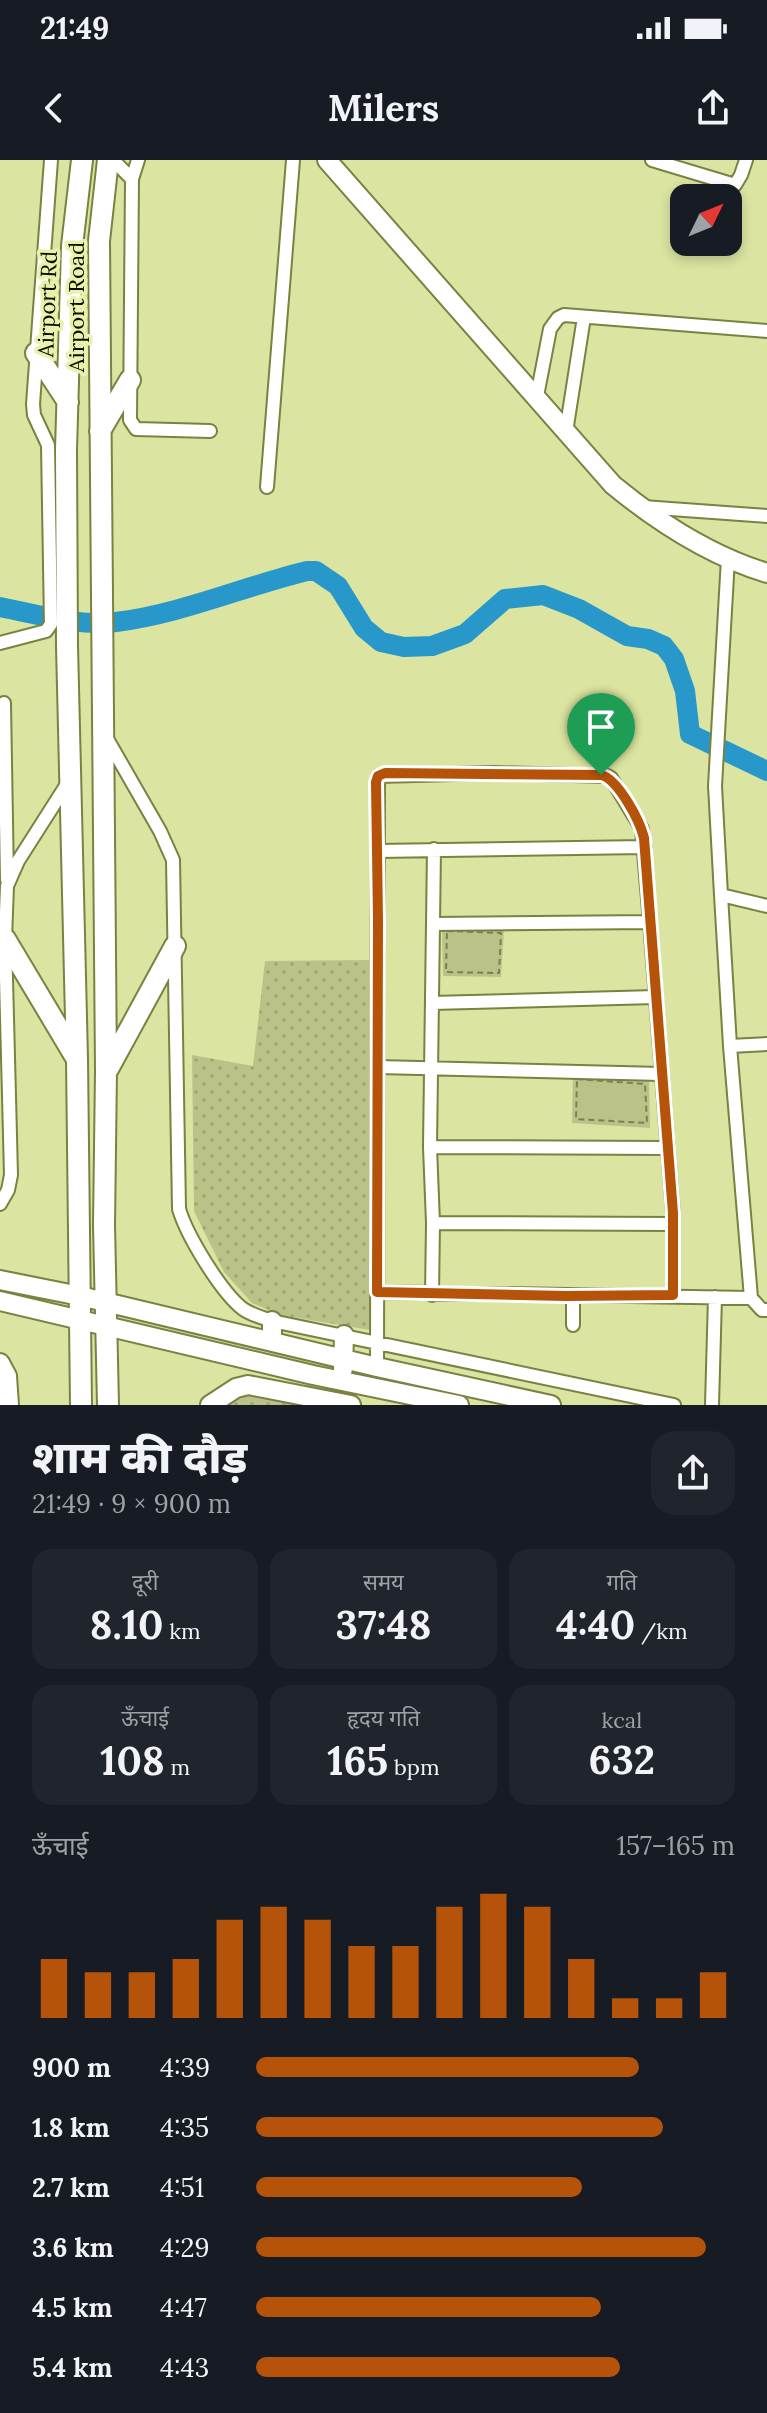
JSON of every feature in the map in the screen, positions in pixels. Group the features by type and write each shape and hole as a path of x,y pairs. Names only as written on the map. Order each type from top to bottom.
{"main road":[{"name":"Airport Rd","path":"81,1319 66,450 72,246 82,160"},
{"name":"Airport Road","path":"108,1405 104,1225 106,1071 99,241 111,160"},
{"path":"36,353 68,402"},
{"path":"100,431 130,380"},
{"path":"5,939 77,1059"},
{"path":"106,1071 175,946"},
{"path":"81,1319 81,1405"}],"street":[{"path":"0,643 46,631 51,624 48,461 46,439 33,411 51,160"},
{"path":"111,160 132,179"},
{"path":"138,160 132,179 130,420 136,429 210,431"},
{"path":"267,487 293,160"},
{"path":"327,160 537,396 593,464 640,507 728,558 767,573"},
{"path":"652,160 735,185 746,160"},
{"path":"537,396 553,323 564,315 767,331"},
{"path":"566,432 584,317"},
{"path":"640,507 767,516"},
{"path":"728,558 715,786 730,1046 751,1298 762,1310 767,1310"},
{"path":"0,1204 8,1190 11,1175 5,939 4,703"},
{"path":"102,731 169,849 174,877 181,1215 185,1230 233,1299 250,1313 272,1321 674,1405"},
{"path":"377,1367 376,782 378,776 385,773 607,776 637,820 645,847 673,1224 673,1295"},
{"path":"7,886 18,861 71,778"},
{"path":"378,851 645,847"},
{"path":"432,1295 430,1147 434,849"},
{"path":"721,895 767,906"},
{"path":"433,924 650,922"},
{"path":"432,1003 655,997"},
{"path":"730,1046 767,1044"},
{"path":"378,1067 661,1074"},
{"path":"430,1147 667,1148"},
{"path":"433,1223 673,1224"},
{"path":"0,1280 551,1405"},
{"path":"377,1292 751,1298"},
{"path":"573,1296 573,1325"},
{"path":"712,1405 715,1297"},
{"path":"0,1301 345,1381 378,1397 459,1405"},
{"path":"272,1321 272,1342"},
{"path":"210,1405 236,1388 248,1385 348,1404 342,1359 344,1335"},
{"path":"0,1363 7,1376 9,1405"},
{"path":"266,1386 270,1365"}],"path":[{"path":"447,931 501,933 499,973 446,972 447,931"},
{"path":"577,1079 645,1084 647,1123 576,1119 577,1079"}],"green space":[{"path":"442,926 504,929 501,977 443,976"},
{"path":"369,960 370,1330 280,1315 252,1303 224,1272 194,1211 192,1055 253,1066 265,961"},
{"path":"573,1076 649,1078 650,1128 572,1123"},
{"path":"248,1393 319,1405 227,1405"}],"waterway":[{"path":"0,607 72,621 116,622 187,607 284,577 316,571 338,586 364,628 381,642 404,647 432,646 465,634 505,599 543,595 579,609 627,636 648,639 664,646 674,659 685,691 690,734 767,771"}],"route":[{"path":"385,773 601,775 611,778 642,829 644,838 673,1213 673,1295 432,1295 377,1292 378,776 385,773"}]}
